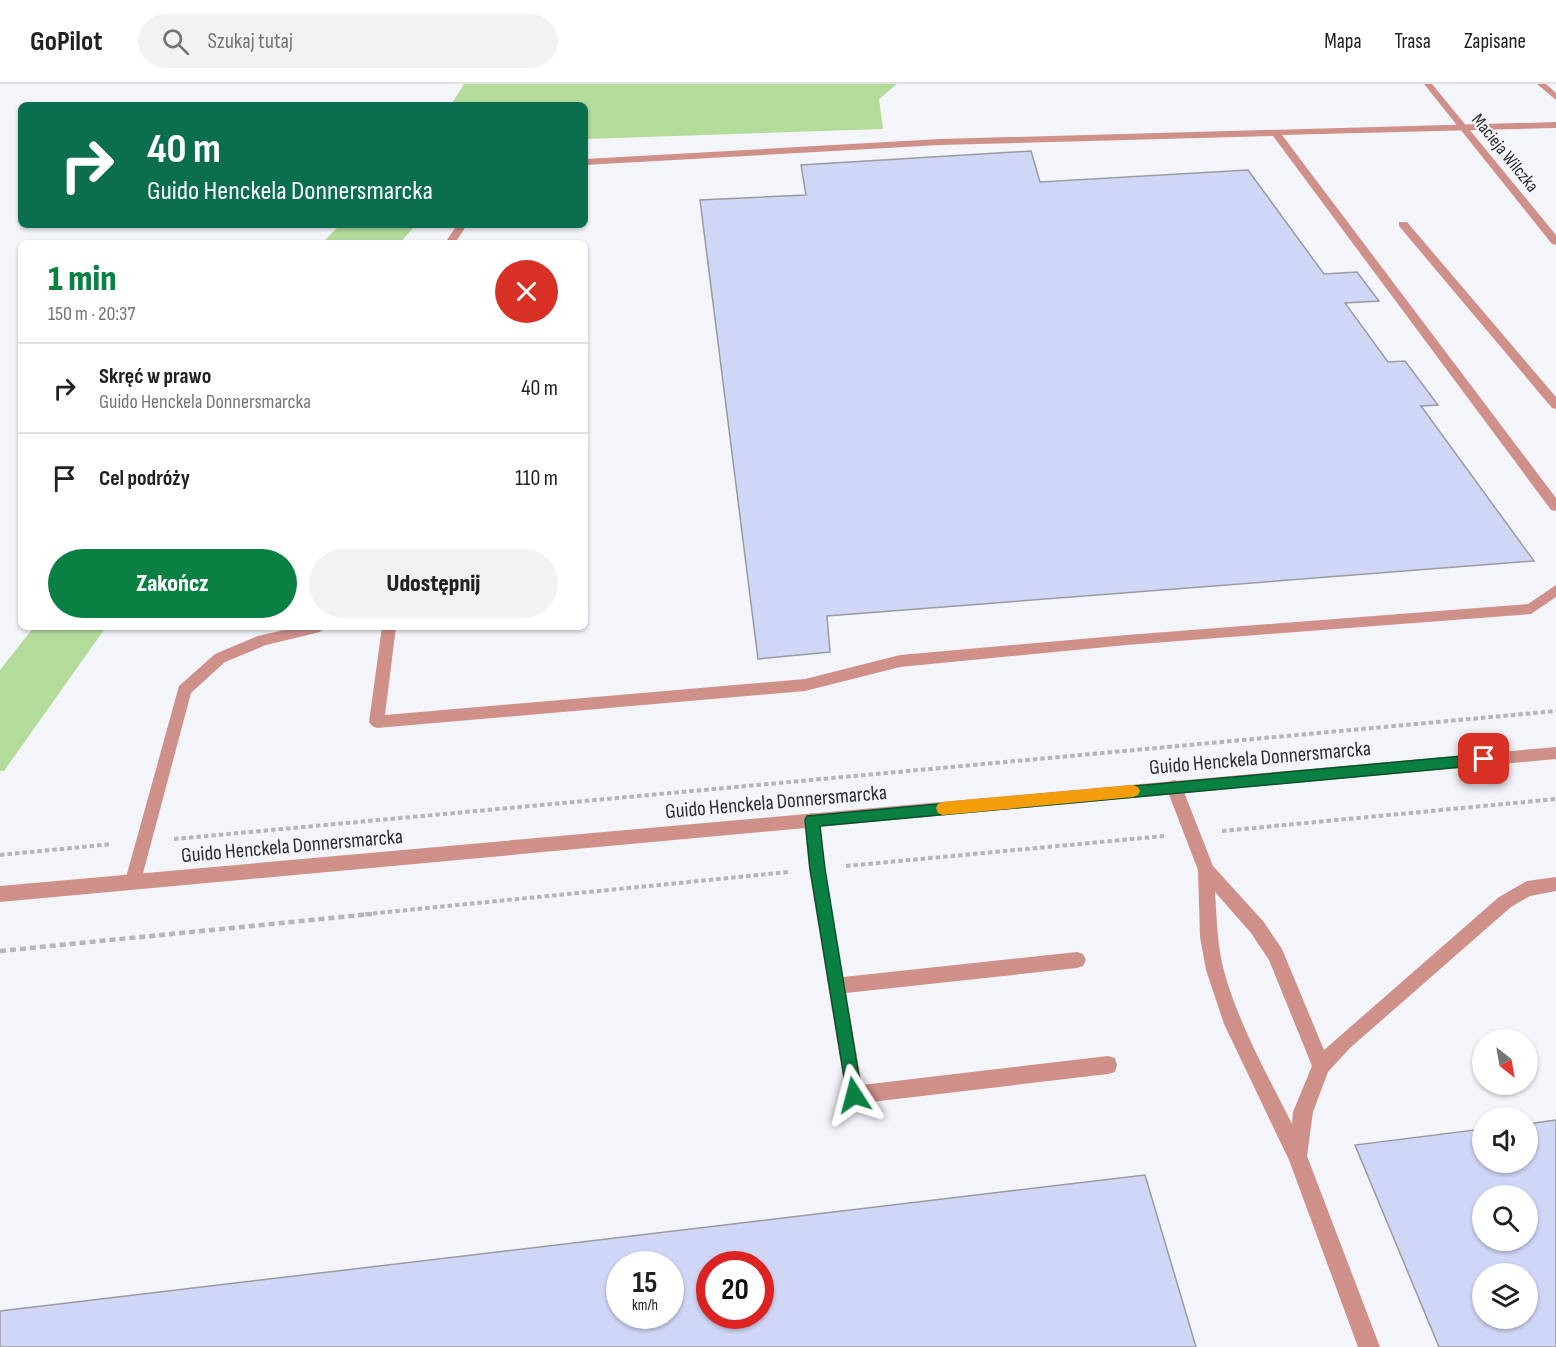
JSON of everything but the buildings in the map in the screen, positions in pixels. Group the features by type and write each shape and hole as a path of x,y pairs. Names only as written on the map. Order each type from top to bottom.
{"street":[{"name":"Macieja Wilczka","path":"1428,84 1556,242"},
{"path":"1541,84 1556,97"},
{"path":"588,162 940,142 1556,125"},
{"path":"1275,132 1556,507"},
{"path":"1403,224 1556,405"},
{"path":"389,630 377,722 805,685 900,661 1127,640 1531,609 1556,590"},
{"path":"134,881 184,690 220,658 263,640 307,630"},
{"name":"Guido Henckela Donnersmarcka","path":"0,894 1556,753"},
{"path":"1174,787 1206,870 1209,937 1215,970 1233,1024 1297,1156 1369,1347"},
{"path":"812,820 817,869 854,1095 1108,1065"},
{"path":"1206,870 1257,927 1276,955 1322,1066"},
{"path":"1297,1156 1303,1112 1322,1066 1365,1022 1504,902 1527,890 1556,884"},
{"path":"836,986 1077,960"}],"path":[{"path":"0,855 1556,711"},
{"path":"0,951 817,869 1556,799"}],"green space":[{"path":"464,84 897,84 879,99 883,129 588,139 588,102 453,102"},
{"path":"337,228 413,228 403,240 325,240"},
{"path":"32,630 104,630 4,771 0,771 0,670"}],"slow traffic":[{"path":"943,808 1133,791"}],"route":[{"path":"854,1095 817,869 812,820 1484,759"}]}
